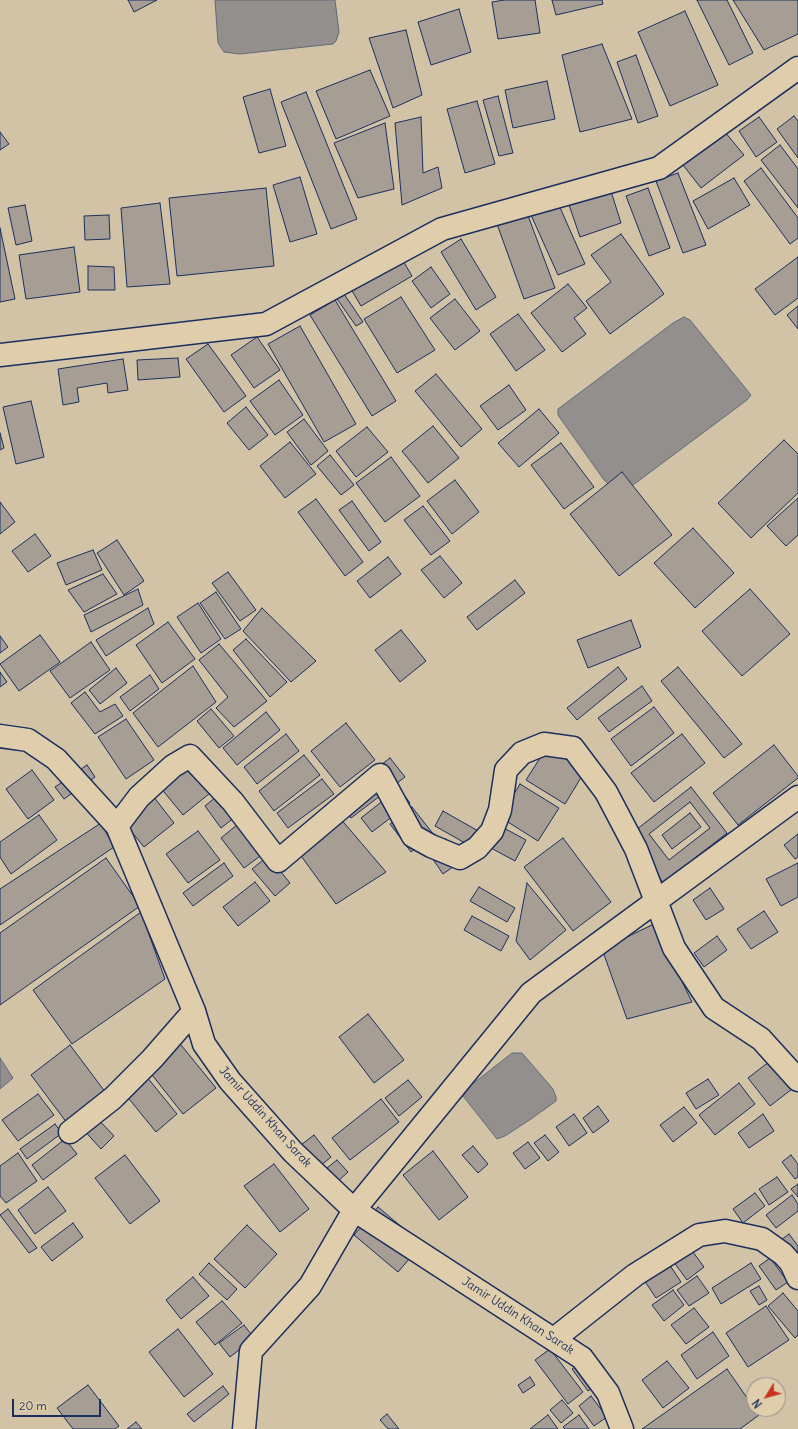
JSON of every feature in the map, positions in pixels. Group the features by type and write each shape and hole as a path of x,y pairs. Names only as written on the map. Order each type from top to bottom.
{"street":[{"path":"0,355 266,324 442,229 659,168 798,68"},
{"name":"Jamir Uddin Khan Sarak","path":"0,736 28,740 56,759 117,826 194,1011 204,1044 230,1081 293,1152 354,1210 582,1358 608,1393 622,1429"},
{"path":"117,826 139,797 173,766 190,756 232,802 278,861 380,775 412,836 460,858 478,848 492,831 500,810 506,770 522,753 544,744 573,748 606,792 636,849 674,948 714,1008 761,1039 798,1080"},
{"path":"244,1429 250,1351 310,1286 354,1210 531,993 798,797"},
{"path":"70,1132 113,1098 152,1059 194,1011"},
{"path":"554,1339 635,1275 699,1235 726,1231 762,1239 783,1254 791,1263 798,1278"}],"shaded area":[{"path":"215,0 335,0 339,32 336,41 333,44 240,54 224,52 218,43"},
{"path":"684,317 690,320 751,395 747,400 624,491 614,489 604,480 558,415 558,409 673,323"},
{"path":"512,1053 522,1053 553,1089 556,1101 505,1136 497,1139 463,1096 470,1086"},
{"path":"0,1058 13,1078 0,1089"}],"building":[{"path":"128,0 157,0 134,12"},
{"path":"504,0 535,0 540,33 498,39 492,2"},
{"path":"552,0 602,0 603,4 556,15"},
{"path":"697,0 727,0 753,53 729,65"},
{"path":"733,0 798,0 798,34 764,50"},
{"path":"459,9 471,52 431,65 418,22"},
{"path":"685,11 718,85 670,106 638,32"},
{"path":"406,30 422,95 393,108 369,38"},
{"path":"602,44 632,119 580,132 562,55"},
{"path":"636,55 658,116 638,123 617,62"},
{"path":"370,70 390,116 336,139 316,91"},
{"path":"547,81 555,119 513,128 505,90"},
{"path":"270,89 286,146 259,153 243,97"},
{"path":"306,92 357,219 331,229 281,102"},
{"path":"498,96 513,153 499,156 483,100"},
{"path":"477,101 495,164 465,173 447,109"},
{"path":"794,116 798,121 798,158 777,129"},
{"path":"421,117 423,173 438,167 442,188 402,205 395,123"},
{"path":"759,117 777,142 756,157 739,131"},
{"path":"385,123 394,189 358,198 334,143"},
{"path":"0,132 9,144 0,150"},
{"path":"725,132 744,155 701,188 683,165"},
{"path":"780,145 798,169 798,208 761,160"},
{"path":"761,168 798,218 798,238 790,244 744,181"},
{"path":"678,173 706,245 683,253 656,181"},
{"path":"300,177 317,234 290,242 273,185"},
{"path":"734,178 750,205 708,229 693,201"},
{"path":"266,188 274,266 177,276 169,198"},
{"path":"610,188 621,223 580,237 568,202"},
{"path":"648,188 670,248 649,256 626,196"},
{"path":"160,203 170,284 127,287 121,208"},
{"path":"558,203 585,264 558,275 531,215"},
{"path":"25,205 32,241 16,245 8,208"},
{"path":"527,213 555,288 524,299 497,224"},
{"path":"109,215 110,239 85,240 84,216"},
{"path":"0,228 15,299 0,302"},
{"path":"621,234 664,294 610,334 586,301 611,282 591,255"},
{"path":"461,239 496,297 476,310 441,252"},
{"path":"74,247 80,292 26,299 19,255"},
{"path":"798,257 798,298 775,315 755,289"},
{"path":"402,259 412,276 361,306 351,289"},
{"path":"88,266 114,267 115,290 88,290"},
{"path":"431,267 450,294 431,308 412,281"},
{"path":"568,284 587,308 574,318 586,334 562,352 531,313"},
{"path":"342,291 363,322 356,326 335,296"},
{"path":"401,297 435,350 397,373 364,319"},
{"path":"455,299 480,331 455,350 430,318"},
{"path":"335,300 396,401 372,416 310,315"},
{"path":"798,306 798,329 787,315"},
{"path":"518,314 545,350 516,371 490,334"},
{"path":"300,326 356,424 324,442 268,344"},
{"path":"257,337 280,370 254,388 231,355"},
{"path":"208,344 246,396 224,412 186,359"},
{"path":"178,358 180,377 138,380 137,360"},
{"path":"123,359 128,390 108,393 107,383 77,388 79,402 63,405 58,369"},
{"path":"436,374 482,429 461,447 415,391"},
{"path":"279,380 303,415 275,435 250,401"},
{"path":"509,385 526,410 498,430 480,406"},
{"path":"31,401 44,457 16,464 3,407"},
{"path":"246,407 268,435 249,450 227,423"},
{"path":"539,409 559,433 519,467 498,443"},
{"path":"304,419 328,451 311,465 287,432"},
{"path":"433,426 459,458 428,483 402,451"},
{"path":"367,427 388,452 356,477 336,451"},
{"path":"0,433 4,448 0,450"},
{"path":"784,440 798,454 798,493 751,538 718,503"},
{"path":"290,442 316,474 285,498 260,466"},
{"path":"561,443 594,487 564,509 531,465"},
{"path":"330,455 354,485 341,495 317,466"},
{"path":"391,457 420,496 385,522 356,483"},
{"path":"622,472 672,535 619,576 570,514"},
{"path":"455,480 479,512 452,534 427,501"},
{"path":"798,498 798,535 786,546 767,526"},
{"path":"316,499 363,562 345,576 298,512"},
{"path":"352,501 381,542 369,551 339,510"},
{"path":"0,502 15,522 0,534"},
{"path":"423,506 450,541 431,555 404,520"},
{"path":"693,528 734,573 695,608 654,563"},
{"path":"35,534 51,556 28,572 12,551"},
{"path":"117,540 144,581 124,595 97,553"},
{"path":"93,550 102,570 66,585 57,563"},
{"path":"440,556 462,583 444,598 421,570"},
{"path":"388,557 401,574 370,598 357,581"},
{"path":"228,572 256,610 240,621 212,583"},
{"path":"103,574 117,594 84,612 68,590"},
{"path":"515,580 525,593 477,630 467,617"},
{"path":"138,589 143,605 91,632 84,615"},
{"path":"750,589 790,634 742,676 702,631"},
{"path":"216,592 241,629 225,639 200,603"},
{"path":"198,603 221,639 201,653 177,617"},
{"path":"148,608 154,624 106,656 96,640"},
{"path":"262,608 316,661 291,682 243,631"},
{"path":"631,620 641,647 588,668 577,640"},
{"path":"168,622 195,659 162,683 136,645"},
{"path":"401,630 426,661 400,682 375,650"},
{"path":"40,635 60,662 19,691 0,664"},
{"path":"0,636 8,647 0,653"},
{"path":"246,639 287,682 270,697 233,650"},
{"path":"91,642 110,670 70,698 50,671"},
{"path":"219,644 267,701 234,727 216,708 228,697 199,660"},
{"path":"193,666 216,702 158,747 133,713"},
{"path":"618,667 627,679 577,720 567,708"},
{"path":"678,667 742,744 724,758 661,681"},
{"path":"116,668 127,683 100,704 89,690"},
{"path":"0,672 7,682 0,687"},
{"path":"150,675 159,689 130,711 120,697"},
{"path":"642,686 652,701 609,732 598,718"},
{"path":"85,692 100,712 115,704 123,716 95,734 71,703"},
{"path":"654,707 674,733 631,766 611,739"},
{"path":"211,709 234,736 219,748 197,721"},
{"path":"266,712 280,730 237,765 223,748"},
{"path":"126,719 154,760 126,779 98,737"},
{"path":"346,723 375,760 340,787 311,751"},
{"path":"286,734 299,751 257,784 244,767"},
{"path":"682,734 705,763 654,802 631,773"},
{"path":"774,745 798,778 738,825 713,793"},
{"path":"547,747 585,771 565,804 526,780"},
{"path":"188,755 215,789 183,815 155,781"},
{"path":"304,755 320,775 274,811 259,791"},
{"path":"390,758 405,777 351,818 337,798"},
{"path":"87,765 95,777 64,799 55,787"},
{"path":"32,770 54,800 28,819 6,789"},
{"path":"322,779 334,794 288,828 277,813"},
{"path":"520,784 559,808 538,841 500,817"},
{"path":"691,787 727,833 663,883 632,833","holes":["690,802 710,828 669,860 649,834"]},
{"path":"399,788 410,803 372,832 361,818"},
{"path":"222,792 239,814 221,828 205,806"},
{"path":"153,796 174,823 144,847 122,820"},
{"path":"328,804 386,872 336,904 288,838"},
{"path":"412,807 434,835 411,852 390,824"},
{"path":"443,811 480,832 472,847 435,826"},
{"path":"690,813 701,827 672,849 662,835"},
{"path":"39,815 57,840 11,874 0,857 0,842"},
{"path":"243,820 267,851 244,868 221,838"},
{"path":"101,823 114,847 0,925 0,889"},
{"path":"502,827 526,840 515,861 491,848"},
{"path":"198,831 220,860 188,883 166,854"},
{"path":"798,834 798,857 795,859 784,845"},
{"path":"563,838 611,902 573,931 524,867"},
{"path":"446,839 461,861 443,874 428,852"},
{"path":"268,856 290,883 275,896 252,869"},
{"path":"106,858 140,906 0,1005 0,933"},
{"path":"224,863 233,876 193,906 183,893"},
{"path":"798,863 798,897 781,906 766,879"},
{"path":"255,882 270,901 238,926 223,907"},
{"path":"527,883 566,930 530,960 516,941"},
{"path":"479,887 515,908 507,922 470,901"},
{"path":"710,888 724,909 706,920 693,900"},
{"path":"764,911 778,932 751,949 737,929"},
{"path":"141,912 165,979 72,1044 33,990"},
{"path":"472,916 509,936 501,951 464,930"},
{"path":"654,924 692,1002 627,1019 602,949"},
{"path":"717,936 727,950 704,967 694,953"},
{"path":"368,1014 404,1060 374,1083 339,1037"},
{"path":"177,1040 216,1088 183,1114 145,1066"},
{"path":"70,1045 109,1097 70,1127 31,1075"},
{"path":"774,1058 796,1086 770,1106 748,1078"},
{"path":"142,1071 177,1114 156,1132 121,1089"},
{"path":"708,1079 719,1095 696,1109 686,1093"},
{"path":"408,1080 422,1097 399,1116 385,1098"},
{"path":"739,1083 755,1104 715,1135 699,1115"},
{"path":"38,1094 54,1115 18,1141 2,1120"},
{"path":"381,1099 399,1122 350,1160 332,1138"},
{"path":"598,1106 609,1121 593,1133 583,1118"},
{"path":"684,1107 697,1123 673,1142 660,1125"},
{"path":"574,1114 587,1133 569,1146 556,1127"},
{"path":"763,1114 774,1131 749,1148 738,1133"},
{"path":"95,1116 114,1136 101,1149 82,1128"},
{"path":"55,1124 62,1133 27,1159 20,1149"},
{"path":"314,1135 331,1157 314,1171 297,1148"},
{"path":"545,1135 559,1152 548,1161 534,1143"},
{"path":"65,1139 77,1154 43,1180 32,1165"},
{"path":"528,1142 540,1158 525,1169 513,1153"},
{"path":"473,1146 488,1164 478,1173 462,1155"},
{"path":"433,1151 468,1197 439,1220 403,1175"},
{"path":"18,1153 37,1181 6,1203 0,1196 0,1166"},
{"path":"125,1155 160,1201 130,1224 95,1178"},
{"path":"791,1155 798,1164 798,1177 795,1179 782,1162"},
{"path":"337,1160 348,1172 338,1181 327,1168"},
{"path":"274,1164 309,1209 280,1232 244,1186"},
{"path":"777,1177 788,1192 769,1205 759,1189"},
{"path":"798,1184 798,1197 791,1189"},
{"path":"48,1187 66,1211 35,1234 18,1210"},
{"path":"755,1193 765,1206 743,1223 733,1209"},
{"path":"792,1195 798,1204 798,1211 776,1228 766,1215"},
{"path":"378,1207 422,1244 398,1272 354,1235"},
{"path":"8,1209 37,1248 29,1253 0,1215"},
{"path":"73,1223 83,1237 52,1261 41,1247"},
{"path":"247,1225 277,1254 245,1288 214,1259"},
{"path":"789,1234 798,1246 798,1264 778,1242"},
{"path":"690,1248 704,1267 687,1280 673,1261"},
{"path":"770,1258 788,1282 776,1290 759,1266"},
{"path":"667,1261 681,1282 656,1298 642,1277"},
{"path":"209,1263 237,1289 227,1300 199,1274"},
{"path":"751,1263 761,1279 721,1304 712,1288"},
{"path":"697,1276 709,1293 689,1306 677,1290"},
{"path":"193,1277 209,1296 181,1319 166,1300"},
{"path":"759,1286 767,1300 759,1305 750,1291"},
{"path":"673,1290 684,1305 664,1321 652,1305"},
{"path":"783,1293 798,1311 798,1335 795,1338 768,1306"},
{"path":"222,1301 242,1323 215,1345 196,1322"},
{"path":"766,1306 789,1340 748,1367 726,1333"},
{"path":"694,1308 709,1327 686,1344 671,1325"},
{"path":"244,1325 254,1338 230,1357 219,1343"},
{"path":"178,1329 213,1374 184,1397 149,1352"},
{"path":"713,1332 729,1356 697,1379 681,1355"},
{"path":"550,1349 583,1392 568,1404 535,1360"},
{"path":"667,1361 689,1388 663,1408 642,1380"},
{"path":"579,1364 595,1386 588,1391 572,1369"},
{"path":"727,1369 746,1396 746,1417 756,1417 740,1429 642,1429"},
{"path":"530,1377 535,1385 523,1393 518,1385"},
{"path":"88,1385 119,1426 115,1429 73,1429 57,1408"},
{"path":"223,1386 229,1394 194,1422 187,1414"},
{"path":"591,1396 607,1417 594,1426 579,1406"},
{"path":"562,1400 573,1413 561,1423 550,1410"},
{"path":"387,1414 399,1429 388,1429 380,1420"},
{"path":"548,1415 558,1429 530,1429"},
{"path":"579,1415 589,1429 565,1429 563,1427"},
{"path":"136,1422 142,1429 127,1429"}]}
